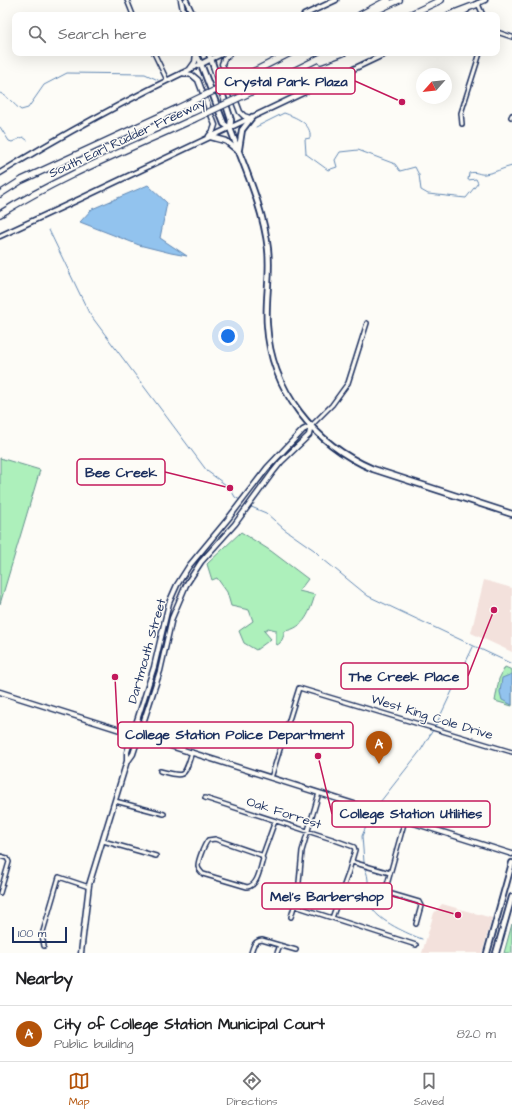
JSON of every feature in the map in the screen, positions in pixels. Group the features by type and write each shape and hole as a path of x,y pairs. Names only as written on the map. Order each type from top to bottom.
{"highway":[{"path":"366,12 388,0"},
{"path":"373,12 399,0"},
{"path":"416,12 441,0"},
{"path":"457,12 478,4"},
{"name":"South Earl Rudder Freeway","path":"0,194 22,180 176,109 284,56"},
{"name":"South Earl Rudder Freeway","path":"0,214 24,199 70,176 247,94 324,56"},
{"path":"298,69 335,56"},
{"path":"0,190 22,180"}],"main road":[{"path":"230,128 224,124 201,64 211,59 231,120 230,128 262,215 269,260 267,326 273,356 282,382 304,418 330,445 360,464 373,470 512,514"},
{"path":"238,151 242,130 251,117"},
{"path":"209,137 226,141 238,151"},
{"path":"487,953 512,863"},
{"path":"496,953 512,897"}],"street":[{"path":"128,0 132,12"},
{"path":"181,0 183,12"},
{"path":"186,0 192,12"},
{"path":"310,12 336,0"},
{"path":"464,12 485,0"},
{"path":"478,4 482,12"},
{"path":"500,33 512,37"},
{"path":"155,56 167,80"},
{"path":"188,70 195,62 196,56"},
{"path":"0,173 52,142 167,80 201,64 197,56"},
{"path":"210,56 211,59 218,56"},
{"path":"227,56 222,64 240,112 244,116 251,117"},
{"path":"0,236 381,56"},
{"path":"462,124 461,113 479,56"},
{"path":"182,73 192,75 198,80 215,125 214,131 209,137"},
{"name":"Dartmouth Street","path":"81,953 89,886 127,761 127,752 154,667 170,600 188,566 228,519 277,457 303,430 311,426 332,406 348,383 367,323"},
{"name":"Dartmouth Street","path":"127,761 133,754 160,670 177,603 192,575 201,562 235,524 281,462 308,435 311,426"},
{"name":"West King Cole Drive","path":"271,778 299,688 440,729 512,752"},
{"path":"0,692 512,854"},
{"path":"160,771 176,776 182,774 186,771 192,752"},
{"path":"291,917 299,886 302,851 319,793"},
{"name":"Oak Forrest","path":"205,798 354,847 355,850 352,862 332,918"},
{"path":"115,801 164,814"},
{"path":"405,820 385,892 419,902 421,906 416,924"},
{"path":"262,857 261,855 253,852 214,839 208,840 205,845 198,866 203,874 251,887 255,883 263,859 262,857 275,821"},
{"path":"103,841 156,856"},
{"path":"0,856 7,858 9,862 0,893"},
{"path":"352,862 390,873"},
{"path":"44,946 42,935 59,877 89,886"},
{"path":"295,906 416,946"},
{"path":"251,953 254,944 262,940 296,950"},
{"path":"277,953 280,945"}],"shaded area":[{"path":"484,580 512,588 512,652 471,633"},
{"path":"442,904 492,918 482,953 422,953 434,913"}],"green space":[{"path":"0,458 40,470 0,604"},
{"path":"241,532 271,551 308,579 299,591 315,595 309,613 302,623 285,631 283,638 277,645 276,630 268,628 264,631 271,639 256,650 244,643 239,631 253,621 249,610 231,606 227,592 217,578 212,580 207,564"},
{"path":"505,667 512,670 512,706 495,701 499,679"},
{"path":"512,924 512,953 504,953"}],"water":[{"path":"148,185 167,203 160,238 187,256 139,245 80,222 92,209"},
{"path":"512,674 512,705 502,700 500,692 502,678"}],"waterway":[{"path":"0,93 6,96 21,110 28,108 44,85 67,73 145,74 158,80"},
{"path":"256,127 284,113 302,121 306,125 310,133 310,138 305,139 306,154 328,170 337,167 335,160 340,152 358,150 395,164 400,171 415,167 419,175 421,190 428,194 466,198 478,183 476,179 468,180 469,173 474,172 483,174 512,166"},
{"path":"0,127 9,141 12,142 23,137 27,140"},
{"path":"49,230 89,313 207,471 230,488 235,497 240,500"},
{"path":"249,506 266,513 284,529 314,550 368,596 512,664"},
{"path":"435,727 473,647"},
{"path":"377,806 421,750 433,730"},
{"path":"364,862 362,836 372,813"},
{"path":"365,869 368,893 372,908 376,913 394,926 422,939"}],"place":[{"name":"Crystal Park Plaza","path":"402,102"},
{"name":"Bee Creek","path":"230,488"},
{"name":"The Creek Place","path":"494,610"},
{"name":"College Station Police Department","path":"115,677"},
{"name":"College Station Utilities","path":"318,756"},
{"name":"City of College Station Municipal Court","path":"379,764"},
{"name":"Mel's Barbershop","path":"458,915"}]}
